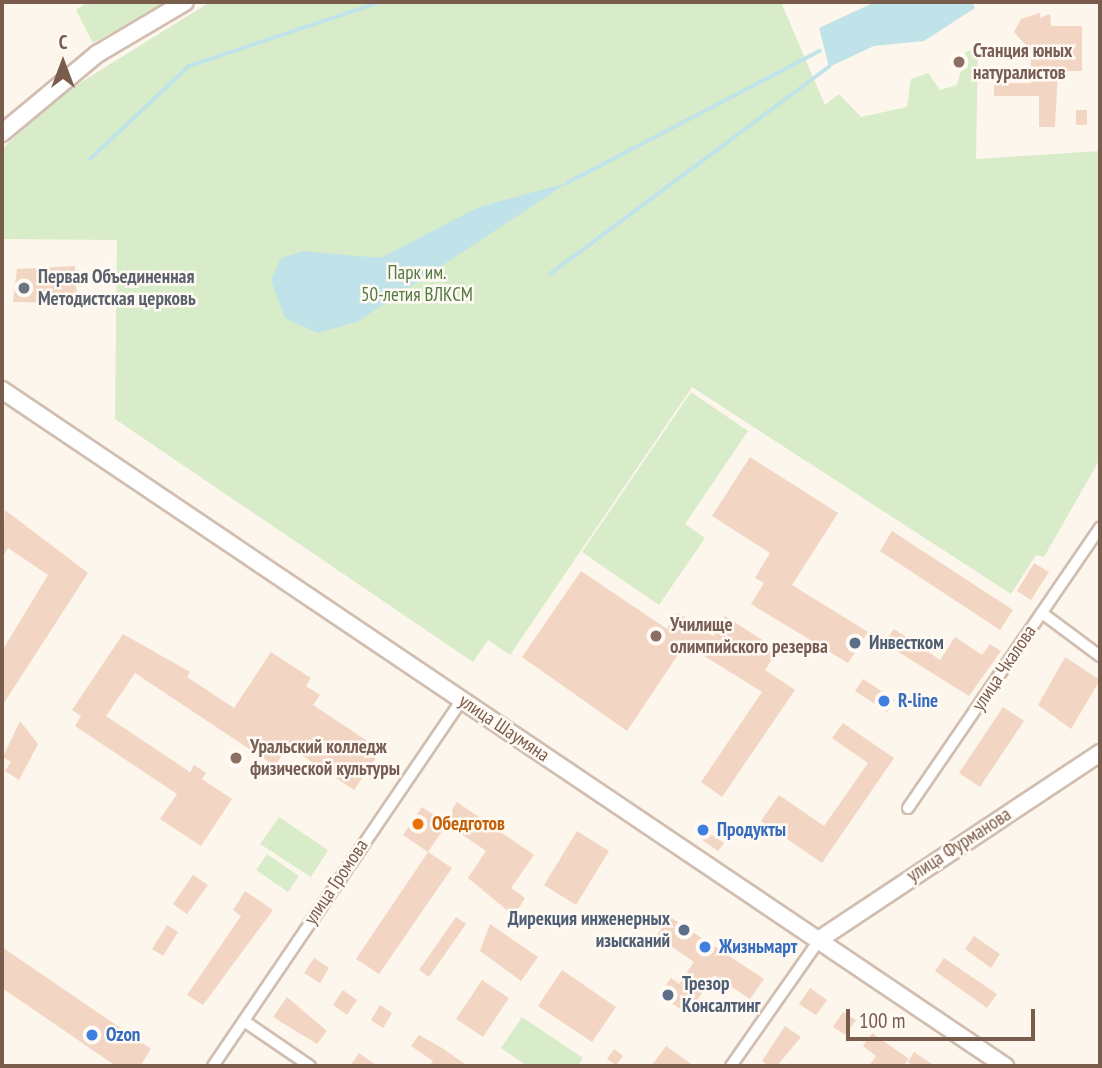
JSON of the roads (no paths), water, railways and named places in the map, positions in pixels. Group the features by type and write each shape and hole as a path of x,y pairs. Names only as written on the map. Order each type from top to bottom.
{"street":[{"path":"2,133 97,54 185,2"},
{"name":"улица Шаумяна","path":"2,390 1005,1066"},
{"name":"улица Чкалова","path":"908,808 1100,528"},
{"path":"1042,613 1100,656"},
{"name":"улица Громова","path":"213,1066 462,700"},
{"name":"улица Фурманова","path":"820,939 1100,753"},
{"path":"731,1066 820,939"},
{"path":"244,1021 310,1066"}],"water":[{"path":"875,2 972,2 975,8 924,41 874,46 829,67 819,28"},
{"path":"567,183 357,322 317,333 285,318 271,280 281,258 304,251 380,258 479,207"}],"waterway":[{"path":"90,159 189,66 380,2"},
{"path":"567,183 820,51"},
{"path":"550,274 829,67"}],"place":[{"name":"Станция юных натуралистов","path":"959,62"},
{"name":"Первая Объединенная Методистская церковь","path":"24,288"},
{"name":"Училище олимпийского резерва","path":"656,636"},
{"name":"Инвестком","path":"855,643"},
{"name":"R-line","path":"884,701"},
{"name":"Уральский колледж физической культуры","path":"236,758"},
{"name":"Обедготов","path":"418,824"},
{"name":"Продукты","path":"703,830"},
{"name":"Дирекция инженерных изысканий","path":"684,930"},
{"name":"Жизньмарт","path":"705,947"},
{"name":"Трезор Консалтинг","path":"668,995"},
{"name":"Ozon","path":"92,1035"}],"park label":[{"name":"Парк им. 50-летия ВЛКСМ","path":"417,284"}]}
